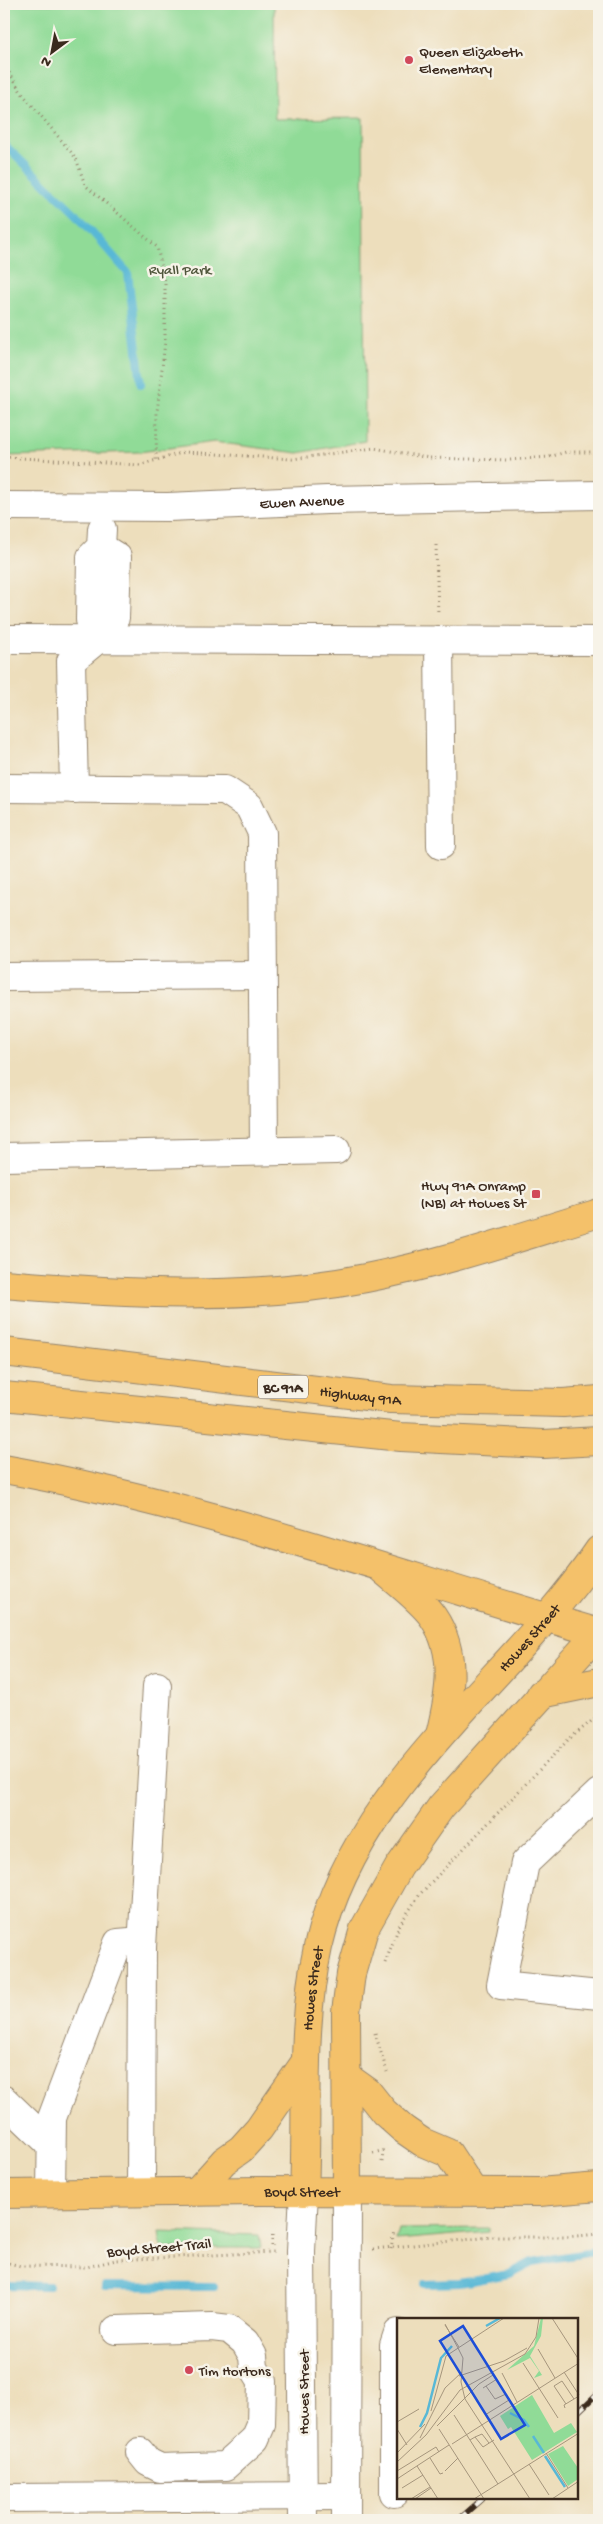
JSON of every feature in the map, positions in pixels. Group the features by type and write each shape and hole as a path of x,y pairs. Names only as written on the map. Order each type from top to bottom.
{"main road":[{"path":"4,1284 110,1293 281,1289 366,1278 473,1251 599,1213"},
{"name":"Highway 91A","path":"4,1352 391,1399 563,1402 599,1400"},
{"path":"4,1396 401,1437 544,1444 599,1440"},
{"path":"4,1469 84,1484 378,1565 547,1618 599,1632 541,1694 441,1807 399,1867 364,1929 351,1974 346,2012 347,2191"},
{"name":"Howes Street","path":"304,2192 306,2144 304,2064 312,1976 318,1945 347,1868 374,1821 440,1734 574,1588 599,1550"},
{"path":"378,1565 432,1616 447,1643 451,1673 449,1699 440,1734"},
{"path":"541,1694 599,1682"},
{"path":"197,2191 224,2161 241,2149 259,2129 274,2111 287,2086 304,2064"},
{"path":"347,2077 368,2092 384,2112 403,2129 422,2142 448,2153 473,2191"},
{"name":"Boyd Street","path":"4,2194 197,2191 539,2192 599,2187"}],"street":[{"name":"Ewen Avenue","path":"4,506 168,507 327,500 599,495"},
{"path":"102,635 90,620 91,557 101,547 103,506"},
{"path":"74,789 71,660 102,635"},
{"path":"4,639 102,635 599,641"},
{"path":"439,640 442,845"},
{"path":"4,788 225,790 249,806 262,833 264,1151"},
{"path":"4,977 262,974"},
{"path":"4,1157 336,1150"},
{"path":"141,2192 142,1941 157,1686"},
{"path":"599,1793 525,1863 501,1985 599,1995"},
{"path":"50,2193 52,2118 118,1943 142,1941"},
{"path":"4,2100 51,2145"},
{"path":"4,2498 346,2508 347,2191"},
{"name":"Howes Street","path":"303,2508 301,2252 304,2192"},
{"path":"116,2330 212,2327 229,2329 246,2342 253,2356 254,2368 262,2381 261,2425 255,2439 225,2466 160,2468 148,2462 140,2452"},
{"path":"394,2493 394,2345 397,2336"}],"path":[{"path":"4,64 20,92 76,158 85,185 156,247 165,282 165,342 158,412 156,460"},
{"path":"4,457 139,465 184,452 292,459 374,448 429,458 510,460 549,457 566,452 599,452"},
{"path":"436,544 439,640"},
{"path":"383,1970 400,1924 420,1894 568,1740 599,1715"},
{"path":"375,2032 388,2076"},
{"path":"372,2153 383,2152 382,2162"},
{"path":"391,2249 394,2230"},
{"path":"272,2234 272,2252"},
{"path":"372,2249 391,2249 492,2237 565,2237 599,2234"},
{"name":"Boyd Street Trail","path":"4,2262 21,2266 88,2267 116,2260 279,2252"}],"green space":[{"name":"Ryall Park","path":"4,4 274,4 275,119 363,118 365,441 298,453 214,442 139,452 4,456"},
{"path":"489,2228 489,2232 396,2240 399,2229"},
{"path":"159,2232 259,2235 261,2248 161,2248"}],"waterway":[{"path":"4,144 80,218 128,273 141,384"},
{"path":"425,2284 460,2283 509,2274 532,2262 599,2251"},
{"path":"4,2285 49,2286"},
{"path":"105,2286 214,2287"}],"railway":[{"path":"578,2412 599,2392"},
{"path":"458,2520 482,2499"}],"place":[{"name":"Queen Elizabeth Elementary","path":"409,60"},
{"name":"Hwy 91A Onramp (NB) at Howes St","path":"536,1194"},
{"name":"Tim Hortons","path":"189,2370"}]}
